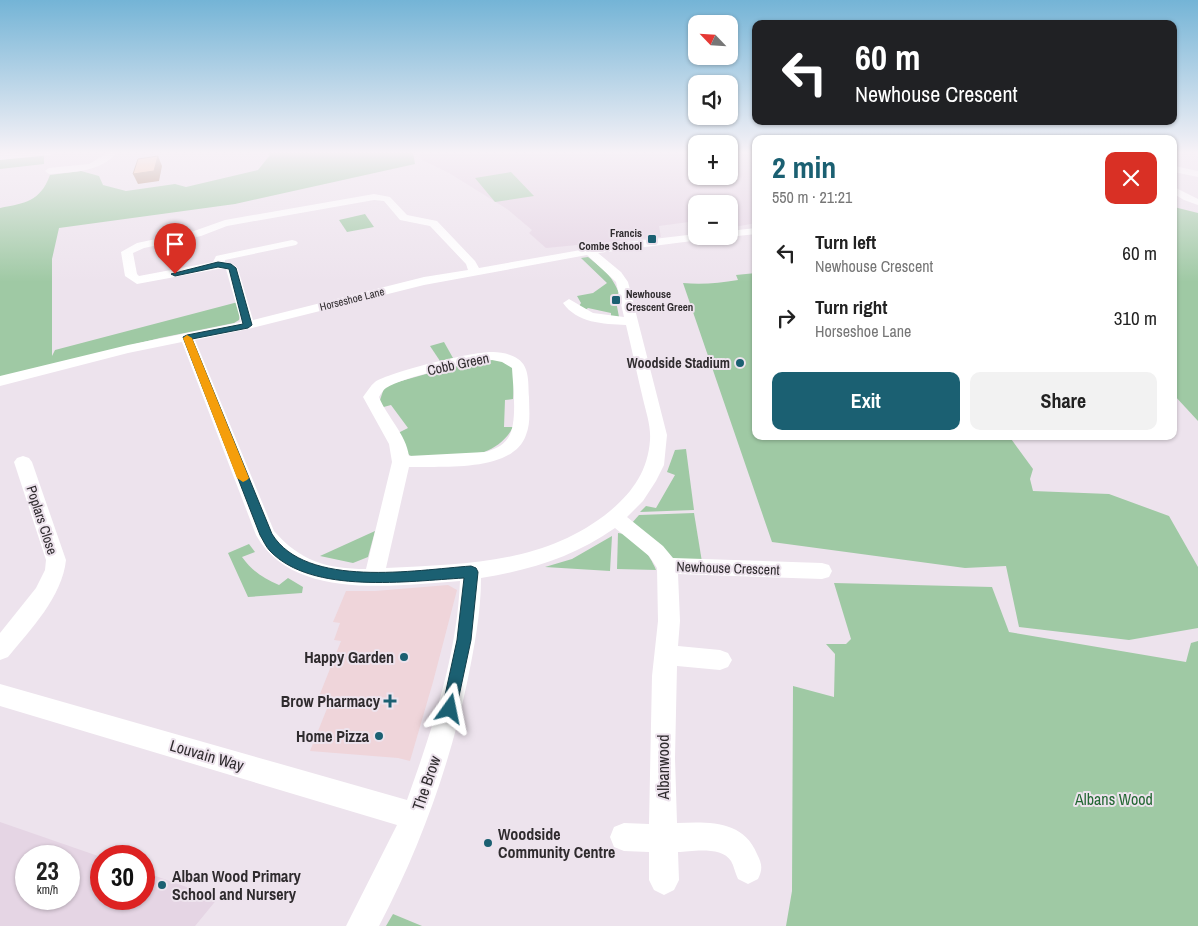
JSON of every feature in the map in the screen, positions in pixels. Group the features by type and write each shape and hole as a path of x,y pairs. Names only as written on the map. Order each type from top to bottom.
{"street":[{"path":"1182,195 1198,202"},
{"path":"248,325 232,268 229,266 218,265 137,280 131,276 127,254 132,248 197,234 225,224 374,197 387,199 404,218 433,223 471,263 474,271"},
{"path":"738,233 752,231"},
{"path":"124,238 124,244 132,248"},
{"name":"Horseshoe Lane","path":"0,381 128,349 248,325 474,271 589,251 688,239"},
{"path":"218,265 220,258 292,243"},
{"path":"263,249 268,260"},
{"path":"187,337 266,535 274,548 300,565 336,575 374,577 471,572 541,558 569,546 615,518 645,485 654,465 658,448 659,431 622,282 617,275 589,251"},
{"path":"569,302 574,309 589,316 631,321"},
{"name":"Cobb Green","path":"374,577 401,462 399,444 374,405 372,397 382,384 391,380 484,357 502,357 516,363 520,368 520,430 516,440 509,447 497,455 485,458 401,462"},
{"name":"Poplars Close","path":"0,650 52,582 56,568 56,560 24,462"},
{"name":"Newhouse Crescent","path":"615,518 656,551 667,566 799,564 822,572"},
{"name":"Albanwood","path":"664,880 662,749 664,676 669,621 667,566"},
{"name":"The Brow","path":"362,926 377,900 414,816 450,709 464,640 471,572"},
{"path":"667,653 681,657 720,660"},
{"name":"Louvain Way","path":"0,695 414,816"},
{"path":"624,837 699,837 734,844 744,854 748,869"}],"shaded area":[{"path":"485,195 688,195 688,222 659,226 661,237 546,248 529,233 532,230 507,209"},
{"path":"738,195 752,195 752,224 738,226"},
{"path":"448,585 457,590 410,761 398,758 310,751 328,706 316,704 341,641 334,640 340,623 333,622 346,591 375,591"},
{"name":"Alban Wood Primary School and Nursery","path":"0,822 66,845 15,845 15,910 80,910 80,850 90,853 90,910 155,910 155,876 218,898 195,926 0,926"}],"green space":[{"path":"275,195 235,204 59,228 52,259 52,356 55,350 238,302 239,320 234,323 160,338 0,377 0,208 17,205 36,196"},
{"path":"489,195 534,196 495,202"},
{"path":"1177,208 1198,213 1198,421 1177,398"},
{"path":"365,214 374,227 347,232 339,220"},
{"path":"588,257 613,281 619,293 615,296 619,317 611,317 611,313 588,308 584,311 578,308 581,303 577,296 593,293 607,283 581,258"},
{"path":"752,273 752,440 1012,440 1033,469 1030,479 1033,491 1109,494 1169,516 1198,567 1198,628 1129,640 1019,627 1006,566 965,568 772,542 683,283 704,284 738,280 736,275"},
{"path":"444,342 453,358 440,361 430,346"},
{"path":"500,359 515,367 513,399 505,400 504,427 513,427 505,439 493,448 479,453 446,456 411,456 405,449 398,433 408,428 391,405 380,408 379,403 384,388 394,383 476,360"},
{"path":"686,449 694,510 640,512 646,506 656,508 675,475 667,472 675,450"},
{"path":"694,513 702,562 672,560 631,524 639,515"},
{"path":"375,531 368,557 353,563 320,556"},
{"path":"618,533 624,534 636,541 650,558 656,570 617,569"},
{"path":"612,536 610,571 545,567 572,559"},
{"path":"249,544 255,552 242,557 254,570 279,585 288,578 303,587 302,593 248,597 228,553"},
{"name":"Albans Wood","path":"834,583 992,587 1009,632 1186,662 1191,643 1198,641 1198,926 786,926 792,891 793,686 834,697 835,654 826,644 846,644 851,639"},
{"path":"393,914 422,926 386,926"}],"slow traffic":[{"path":"187,338 243,478"}],"place":[{"name":"Francis Combe School","path":"652,239"},
{"name":"Newhouse Crescent Green","path":"616,300"},
{"name":"Woodside Stadium","path":"740,363"},
{"name":"Happy Garden","path":"404,657"},
{"name":"Brow Pharmacy","path":"390,701"},
{"name":"Home Pizza","path":"379,736"},
{"name":"Woodside Community Centre","path":"488,843"},
{"name":"Alban Wood Primary School and Nursery","path":"162,885"}],"route":[{"path":"175,274 218,265 232,268 248,325 187,337 266,535 274,548 300,565 336,575 391,577 471,572 464,640 450,709"}]}
